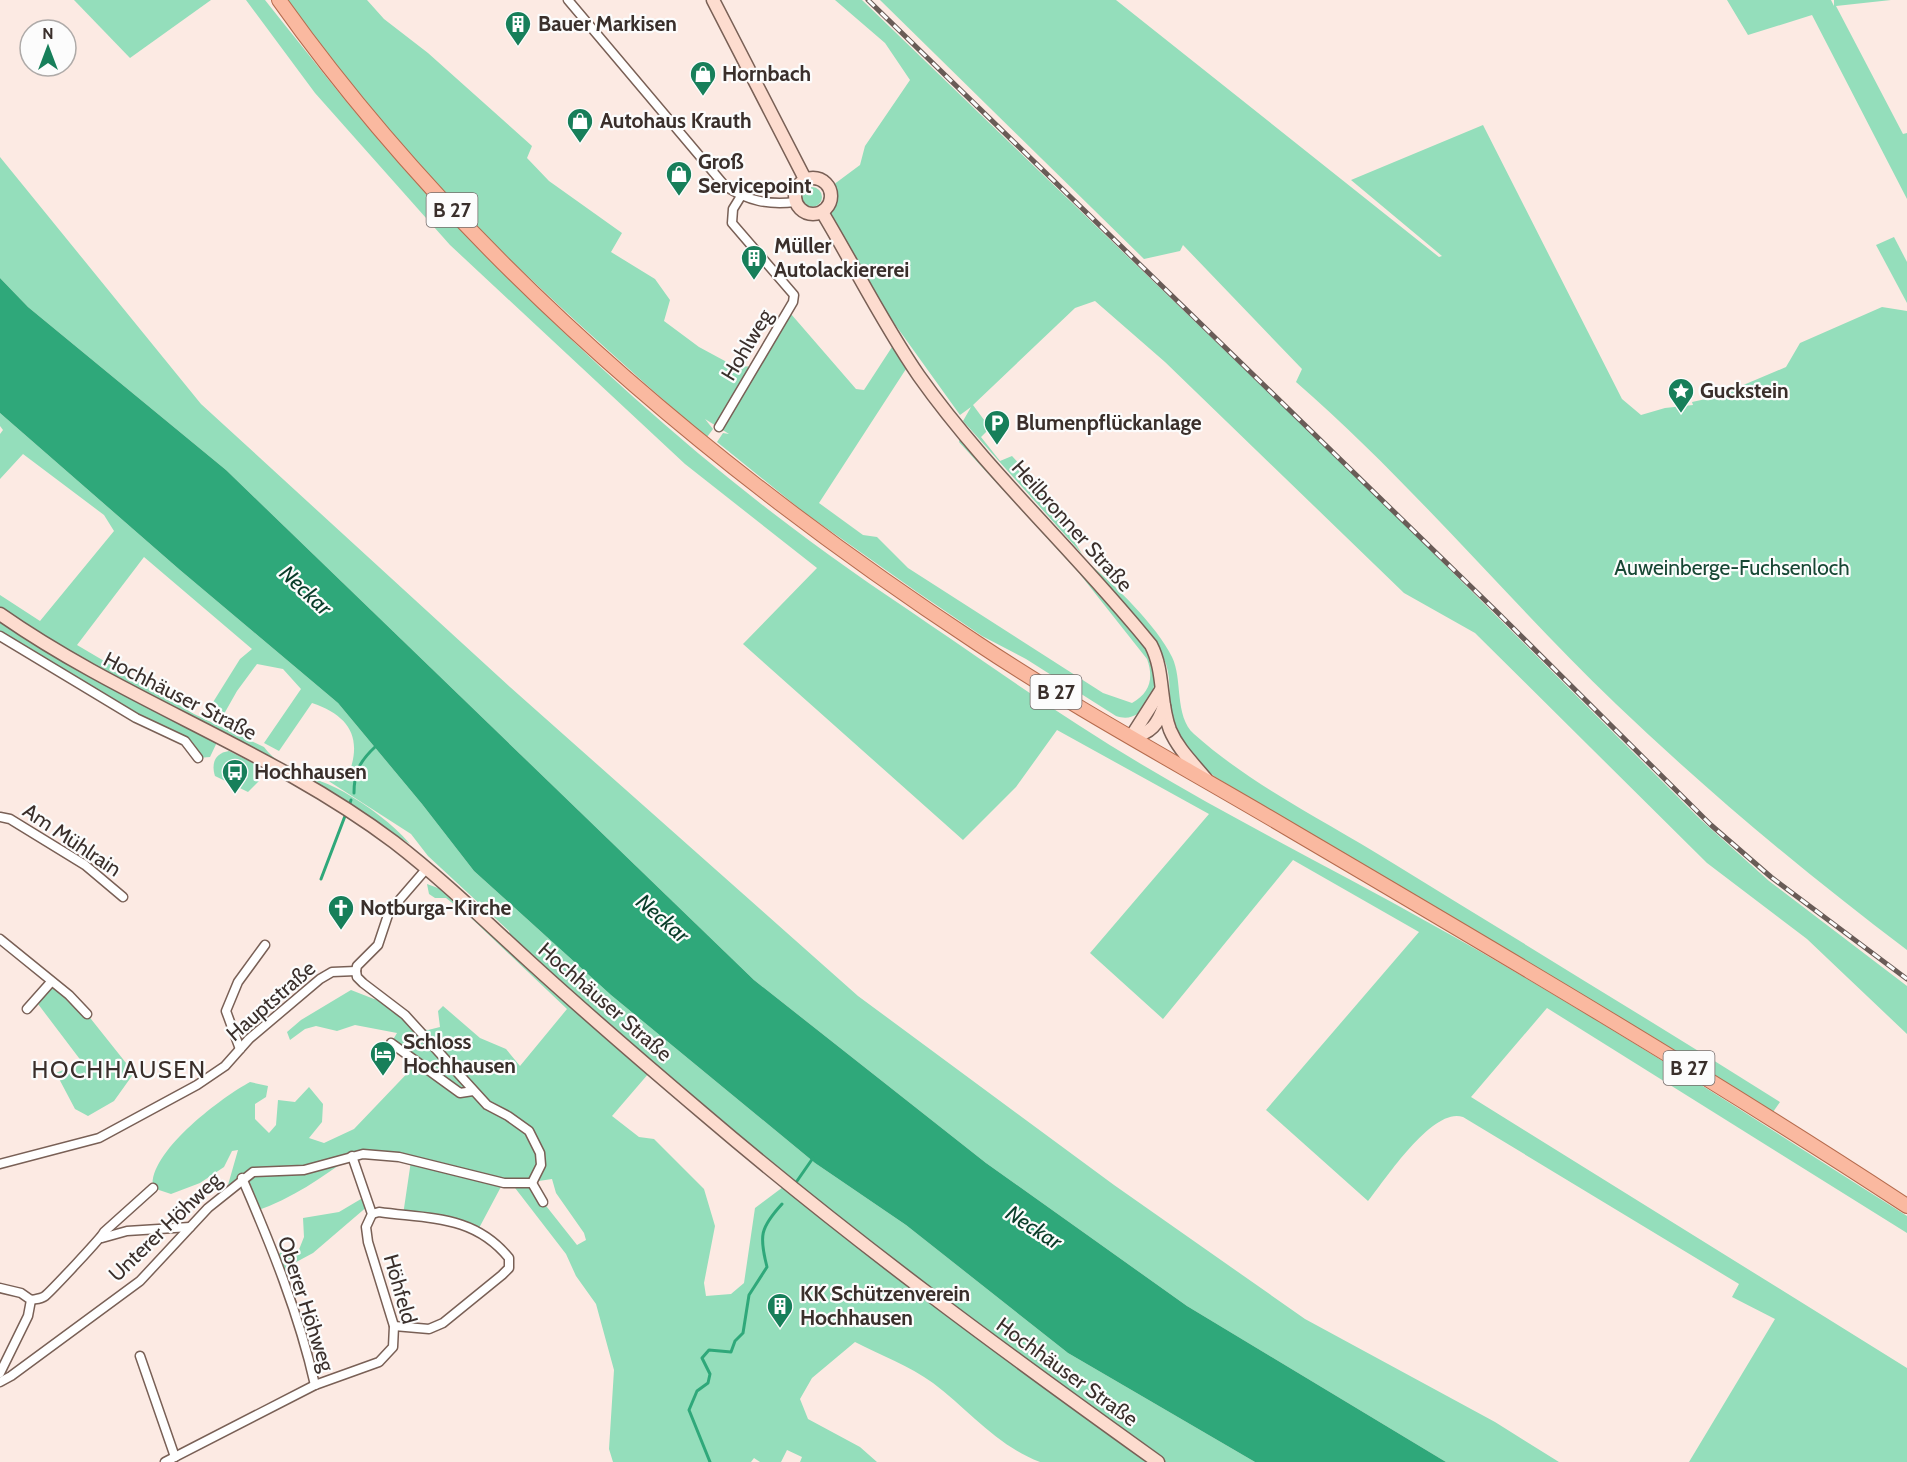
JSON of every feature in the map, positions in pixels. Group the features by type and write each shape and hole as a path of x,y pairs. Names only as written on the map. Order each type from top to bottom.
{"main road":[{"name":"B 27","path":"279,0 338,79 452,209 587,343 753,484 852,558 981,646 1654,1045 1907,1206"},
{"path":"714,0 805,179"},
{"path":"805,179 822,180 830,188 831,199 822,212 803,212 795,202 797,186 805,179"},
{"name":"Heilbronner Straße","path":"822,212 884,321 919,376 957,426 1151,645 1162,671 1161,690 1164,706 1177,745 1211,784"},
{"name":"Hochhäuser Straße","path":"0,614 102,678 264,762 358,817 426,868 592,1018 797,1192 1018,1362 1158,1462"},
{"path":"1131,737 1161,690"},
{"path":"1131,737 1143,735 1152,730 1164,706"}],"street":[{"path":"568,0 710,172 741,196 778,204 795,202"},
{"name":"Hohlweg","path":"720,427 788,312 794,295 732,223 734,208 741,196"},
{"path":"0,636 136,718 185,741 198,758"},
{"name":"Am Mühlrain","path":"0,817 10,819 85,865 123,897"},
{"path":"426,868 389,912 378,945 357,966 357,977 405,1015 487,1105 529,1131 536,1141 541,1165 532,1183 543,1202"},
{"path":"0,939 69,995 87,1014"},
{"path":"240,1049 226,1011 238,982 265,945"},
{"name":"Hauptstraße","path":"0,1164 99,1138 197,1085 225,1066 249,1038 320,979 332,972 357,971"},
{"path":"27,1009 51,982"},
{"path":"391,1043 460,1093 473,1091"},
{"name":"Unterer Höhweg","path":"0,1382 12,1376 140,1281 190,1227 242,1178 253,1172 304,1170 363,1154 399,1157 504,1183 532,1183"},
{"name":"Höhfeld","path":"315,1385 380,1362 393,1347 394,1326 368,1242 366,1227 372,1214 352,1156"},
{"name":"Oberer Höhweg","path":"165,1462 315,1385 306,1348 289,1298 242,1178"},
{"path":"102,1238 104,1232 153,1188"},
{"path":"372,1214 379,1212 470,1226 486,1234 509,1258 509,1268 502,1275 443,1323 429,1329 394,1326"},
{"path":"0,1288 21,1293 32,1300 43,1298 90,1246 102,1238 127,1232 190,1227"},
{"path":"0,1373 28,1316 32,1300"},
{"path":"140,1356 175,1457"}],"green space":[{"path":"74,0 211,0 130,58"},
{"path":"246,0 265,0 403,168 555,324 693,449 810,541 1021,687 1117,749 1177,785 1492,958 1671,1066 1907,1216 1907,1233 1547,1008 1471,1097 1907,1368 1907,1462 1689,1462 1775,1319 1732,1297 1739,1284 1463,1117 1451,1117 1424,1133 1368,1201 1266,1110 1419,932 1293,860 1163,1019 1090,953 1209,814 1057,730 1016,787 963,840 743,644 817,568 685,464 450,245 315,93"},
{"path":"288,0 367,0 384,19 428,53 532,146 527,158 549,181 622,233 611,252 655,279 670,300 664,321 699,347 736,367 757,366 791,314 856,389 864,390 892,347 906,369 819,503 863,535 877,537 908,568 1103,693 1132,703 1138,699 1147,690 1149,684 1150,672 1147,659 1079,573 959,442 960,439 1080,571 1150,654 1155,682 1146,706 1133,716 1125,718 1116,716 1026,659 982,636 805,513 717,442 723,433 729,434 705,419 713,429 707,437 695,428 538,286 455,203 368,104"},
{"path":"835,0 862,0 1391,511 1701,820 1769,881 1907,986 1907,1034 1807,939 1707,863 1475,633 1404,593 1165,362 1095,301 1075,308 973,405 990,428 981,437 1000,461 1012,456 1041,488 1082,554 963,421 971,407 960,415 894,323 822,212 831,199 829,188 860,165 865,146 910,80 885,43"},
{"name":"Auweinberge-Fuchsenloch","path":"880,0 1116,0 1439,257 1442,256 1351,180 1483,125 1622,399 1641,415 1665,408 1693,405 1692,402 1715,397 1786,367 1800,343 1882,307 1907,311 1907,950 1758,831 1616,704 1379,459 1296,382 1302,369 1183,245 1180,251 1144,259"},
{"path":"1727,0 1831,0 1834,6 1834,0 1891,0 1836,6 1903,134 1907,133 1907,199 1812,15 1748,35"},
{"path":"0,157 201,404 510,687 858,996 1114,1185 1305,1319 1495,1422 1559,1462 1446,1462 1187,1306 986,1163 754,980 226,470 28,307 0,278"},
{"path":"812,187 819,190 822,197 819,204 812,207 805,204 802,197 805,190"},
{"path":"1894,237 1907,262 1907,303 1876,245"},
{"path":"0,413 180,570 338,703 474,871 611,995 815,1163 906,1225 1068,1353 1255,1462 1040,1462 1024,1455 997,1437 924,1377 855,1342 812,1378 800,1399 808,1419 860,1447 877,1462 800,1462 802,1457 787,1450 781,1462 760,1462 754,1458 751,1462 613,1462 609,1449 614,1370 596,1304 576,1276 566,1254 512,1184 503,1183 478,1230 403,1215 411,1161 352,1156 294,1194 256,1211 242,1179 226,1192 238,1150 232,1151 224,1167 200,1183 171,1194 153,1188 154,1174 174,1143 205,1113 250,1082 268,1086 266,1097 255,1104 255,1119 269,1133 276,1125 278,1100 295,1102 309,1087 323,1104 322,1122 309,1138 324,1143 354,1129 418,1062 391,1043 397,1033 355,1025 337,1031 316,1026 305,1029 290,1040 287,1032 301,1020 351,990 374,999 388,1001 416,1028 428,1030 440,1027 438,1011 443,1006 480,1038 506,1049 520,1066 567,1009 469,916 446,898 435,898 429,894 427,884 446,891 649,1073 612,1116 639,1137 654,1139 704,1189 715,1226 704,1283 706,1296 731,1294 744,1283 755,1208 783,1187 708,1110 511,938 509,931 428,856 411,834 313,771 348,776 354,750 353,740 350,730 336,715 312,703 279,751 264,743 301,689 283,669 257,664 237,691 220,721 205,715 240,659 252,649 144,557 77,645 194,714 264,747 290,768 344,792 379,815 410,844 353,808 219,738 210,757 198,758 185,741 0,636 0,595 40,621 114,531 104,515 23,454 0,479 0,434 3,430 0,426","holes":["552,1179 556,1193 584,1233 586,1240 577,1245 543,1202 532,1182"]},
{"path":"1088,563 1134,607 1165,645 1175,666 1181,708 1188,726 1216,753 1265,787 1780,1102 1773,1112 1658,1040 1215,777 1185,748 1175,730 1170,710 1168,670 1160,651 1132,613 1088,567"},
{"path":"229,751 259,766 260,780 248,792 215,776 215,759 220,754"},
{"path":"51,982 87,1014 134,1073 114,1101 88,1116 75,1109 56,1073 82,1062 35,1000"},
{"path":"366,1196 369,1205 313,1253 287,1267 289,1297 274,1258 285,1249 298,1252 304,1237 303,1218 339,1212"}],"water":[{"name":"Neckar","path":"0,278 28,307 226,470 754,980 986,1163 1187,1306 1446,1462 1255,1462 1068,1353 906,1225 815,1163 611,995 474,871 338,703 180,570 0,413"}],"waterway":[{"path":"354,793 359,767 375,747"},
{"path":"321,879 345,816"},
{"path":"797,1181 813,1158"},
{"path":"710,1462 689,1410 697,1391 708,1383 710,1374 702,1358 709,1350 731,1352 735,1341 743,1333 749,1295 767,1267 762,1240 765,1226 782,1204"}],"railway":[{"path":"868,0 1495,610 1711,825 1771,877 1907,979"}],"place":[{"name":"Bauer Markisen","path":"518,47"},
{"name":"Hornbach","path":"703,97"},
{"name":"Autohaus Krauth","path":"580,144"},
{"name":"Groß Servicepoint","path":"679,197"},
{"name":"Müller Autolackiererei","path":"754,281"},
{"name":"Guckstein","path":"1681,414"},
{"name":"Blumenpflückanlage","path":"997,446"},
{"name":"Hochhausen","path":"235,795"},
{"name":"Notburga-Kirche","path":"341,931"},
{"name":"Schloss Hochhausen","path":"383,1077"},
{"name":"KK Schützenverein Hochhausen","path":"780,1329"}],"district":[{"name":"HOCHHAUSEN","path":"119,1070"}]}
